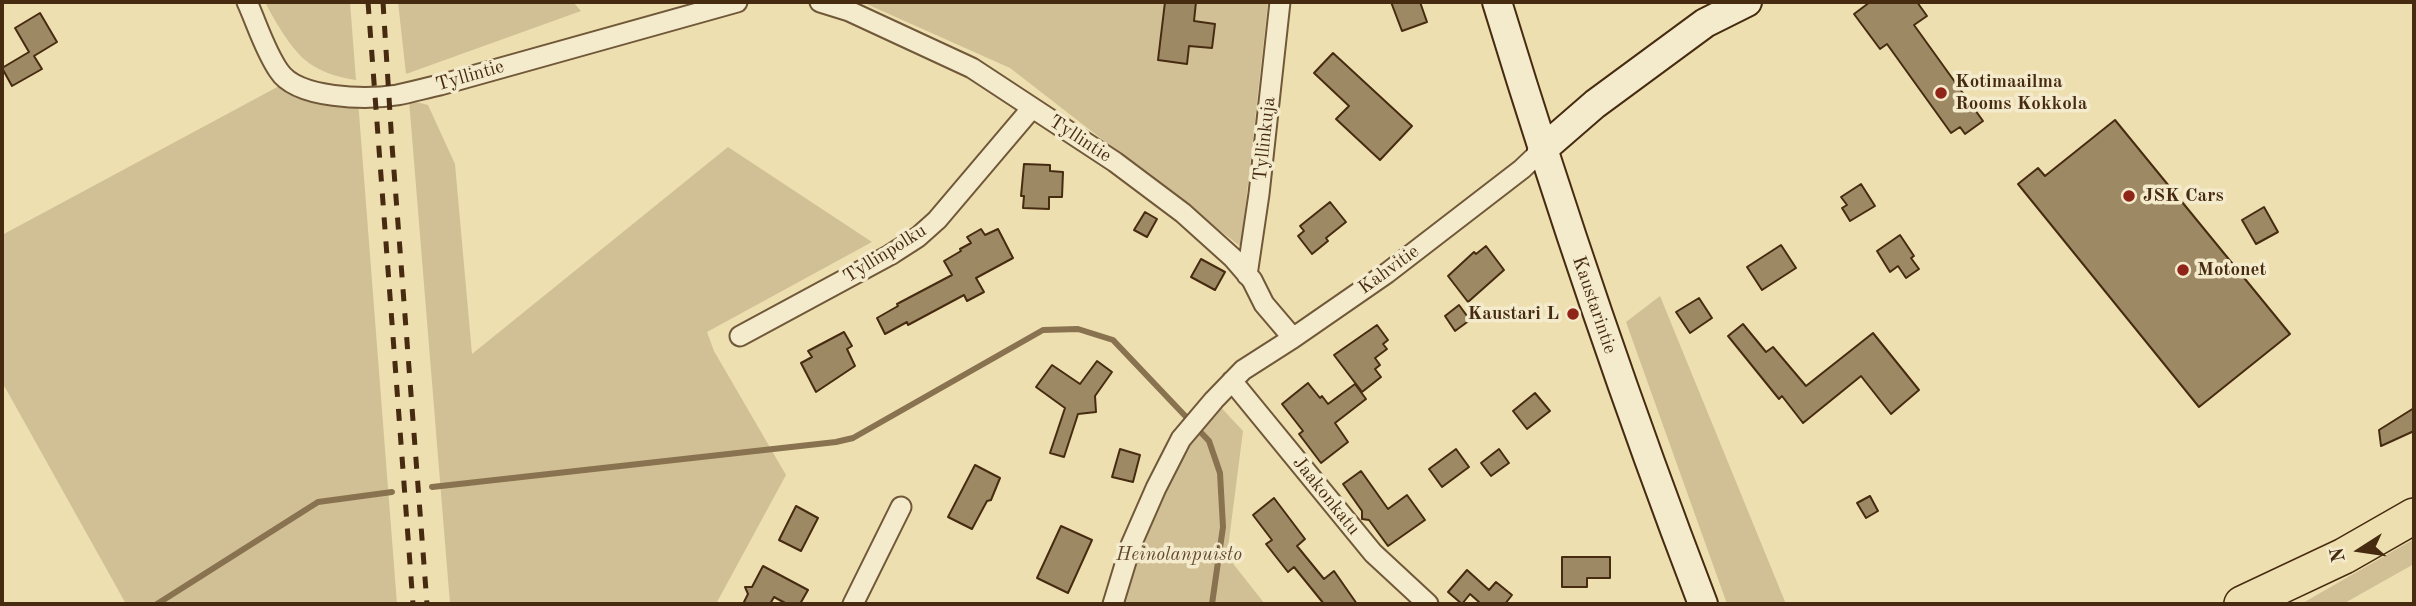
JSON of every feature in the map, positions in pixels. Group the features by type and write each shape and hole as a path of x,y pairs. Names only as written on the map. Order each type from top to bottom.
{"highway":[{"path":"2272,604 2344,556 2414,516"},
{"path":"2242,604 2344,556"}],"street":[{"name":"Tyllintie","path":"247,2 278,71 288,82 302,89 336,95 376,97 440,85 737,2"},
{"name":"Tyllintie","path":"820,2 849,11 972,68 1115,162 1183,213 1233,258 1247,275 1264,304 1293,338"},
{"name":"Tyllinkuja","path":"1247,275 1259,194 1280,2"},
{"name":"Kaustarintie","path":"1497,2 1542,150 1610,351 1701,604"},
{"name":"Kahvitie","path":"1113,604 1131,545 1181,439 1204,410 1243,370 1387,273 1522,169 1595,104 1705,23 1747,2"},
{"name":"Tyllinpolku","path":"740,335 890,255 918,237 937,220 1032,108"},
{"name":"Jaakonkatu","path":"1232,381 1373,553 1428,604"},
{"path":"853,604 901,507"}],"green space":[{"path":"265,2 350,2 356,80 329,73 299,55"},
{"path":"398,2 573,2 581,11 406,74"},
{"path":"862,2 1268,2 1241,247 1010,68"},
{"path":"281,85 358,100 397,604 126,604 2,382 2,235"},
{"path":"409,100 428,105 455,164 472,354 728,147 872,242 707,332 714,351 786,475 716,604 450,604"},
{"path":"1660,296 1786,604 1727,604 1626,322"},
{"name":"Heinolanpuisto","path":"1214,400 1243,431 1227,556 1265,604 1115,604 1131,545"},
{"path":"2414,539 2414,564 2343,604 2301,604"}],"building":[{"path":"1165,2 1196,2 1194,21 1215,24 1212,48 1189,46 1187,64 1158,60"},
{"path":"1391,2 1420,2 1427,22 1402,31"},
{"path":"1870,2 1917,2 1927,16 1914,25 1983,121 1965,134 1960,127 1951,133 1887,44 1880,49 1854,14"},
{"path":"40,13 57,42 34,56 42,69 12,86 2,68 29,52 15,28"},
{"path":"1333,53 1412,126 1380,160 1336,119 1349,106 1314,73"},
{"path":"2115,120 2290,334 2199,407 2018,184 2038,168 2045,176"},
{"path":"1024,164 1050,165 1050,171 1063,172 1062,197 1049,197 1049,209 1023,208 1024,196 1021,196"},
{"path":"1861,184 1875,206 1850,221 1842,208 1847,205 1841,197"},
{"path":"1330,202 1346,222 1312,254 1298,236 1304,231 1300,226"},
{"path":"2264,207 2278,232 2256,244 2242,220"},
{"path":"1145,212 1157,219 1147,237 1134,230"},
{"path":"981,229 985,235 998,229 1013,258 976,278 984,292 967,301 964,295 908,325 907,322 885,334 877,318 898,306 897,304 952,275 944,261 971,243 967,237"},
{"path":"1900,235 1919,269 1906,278 1898,266 1890,272 1877,251"},
{"path":"1781,245 1796,268 1762,290 1747,267"},
{"path":"1486,246 1504,270 1468,302 1448,276 1474,252 1476,254"},
{"path":"1201,259 1225,272 1215,290 1191,277"},
{"path":"1699,298 1712,318 1690,333 1676,312"},
{"path":"1459,305 1470,320 1455,331 1445,316"},
{"path":"1743,324 1766,352 1773,347 1806,386 1873,333 1919,390 1891,414 1861,376 1803,423 1782,396 1779,399 1728,336"},
{"path":"1377,325 1388,340 1383,344 1387,349 1375,358 1380,365 1375,369 1381,377 1362,392 1334,355"},
{"path":"844,332 852,346 847,349 855,366 816,392 801,363 812,357 808,351"},
{"path":"1097,361 1112,372 1095,396 1096,412 1078,414 1064,457 1050,453 1065,408 1036,387 1052,365 1080,384"},
{"path":"1308,383 1328,404 1355,384 1366,399 1335,423 1348,442 1321,463 1299,434 1303,431 1282,404"},
{"path":"1535,393 1550,411 1527,429 1513,411"},
{"path":"2414,408 2414,431 2381,446 2379,430"},
{"path":"1120,449 1140,455 1133,482 1112,477"},
{"path":"1456,449 1469,467 1442,487 1429,469"},
{"path":"1499,449 1509,463 1491,476 1481,463"},
{"path":"975,465 1000,478 991,500 987,501 972,529 948,517"},
{"path":"1361,471 1388,509 1407,495 1425,520 1388,546 1369,520 1362,519 1362,511 1343,484"},
{"path":"1870,496 1878,511 1866,518 1857,503"},
{"path":"1274,498 1305,539 1297,546 1324,579 1334,571 1357,604 1324,604 1294,567 1288,572 1266,544 1272,540 1253,515"},
{"path":"796,506 818,518 801,551 779,540"},
{"path":"1061,526 1092,540 1068,593 1037,578"},
{"path":"1562,557 1610,557 1610,578 1587,578 1587,587 1562,587"},
{"path":"763,566 808,590 800,604 787,604 774,597 770,604 743,604 748,594 745,587 752,587"},
{"path":"1467,570 1489,590 1496,582 1512,595 1505,604 1476,604 1479,602 1470,594 1462,604 1448,592"}],"waterway":[{"path":"432,487 853,438 1043,330 1078,329 1113,340 1209,441 1220,473 1223,527 1212,604"},
{"path":"157,604 318,502 392,492"}],"railway":[{"path":"368,2 413,604"},
{"path":"383,2 427,604"}],"place":[{"name":"Kotimaailma Rooms Kokkola","path":"1941,93"},
{"name":"JSK Cars","path":"2129,196"},
{"name":"Motonet","path":"2183,270"},
{"name":"Kaustari L","path":"1573,314"}]}
